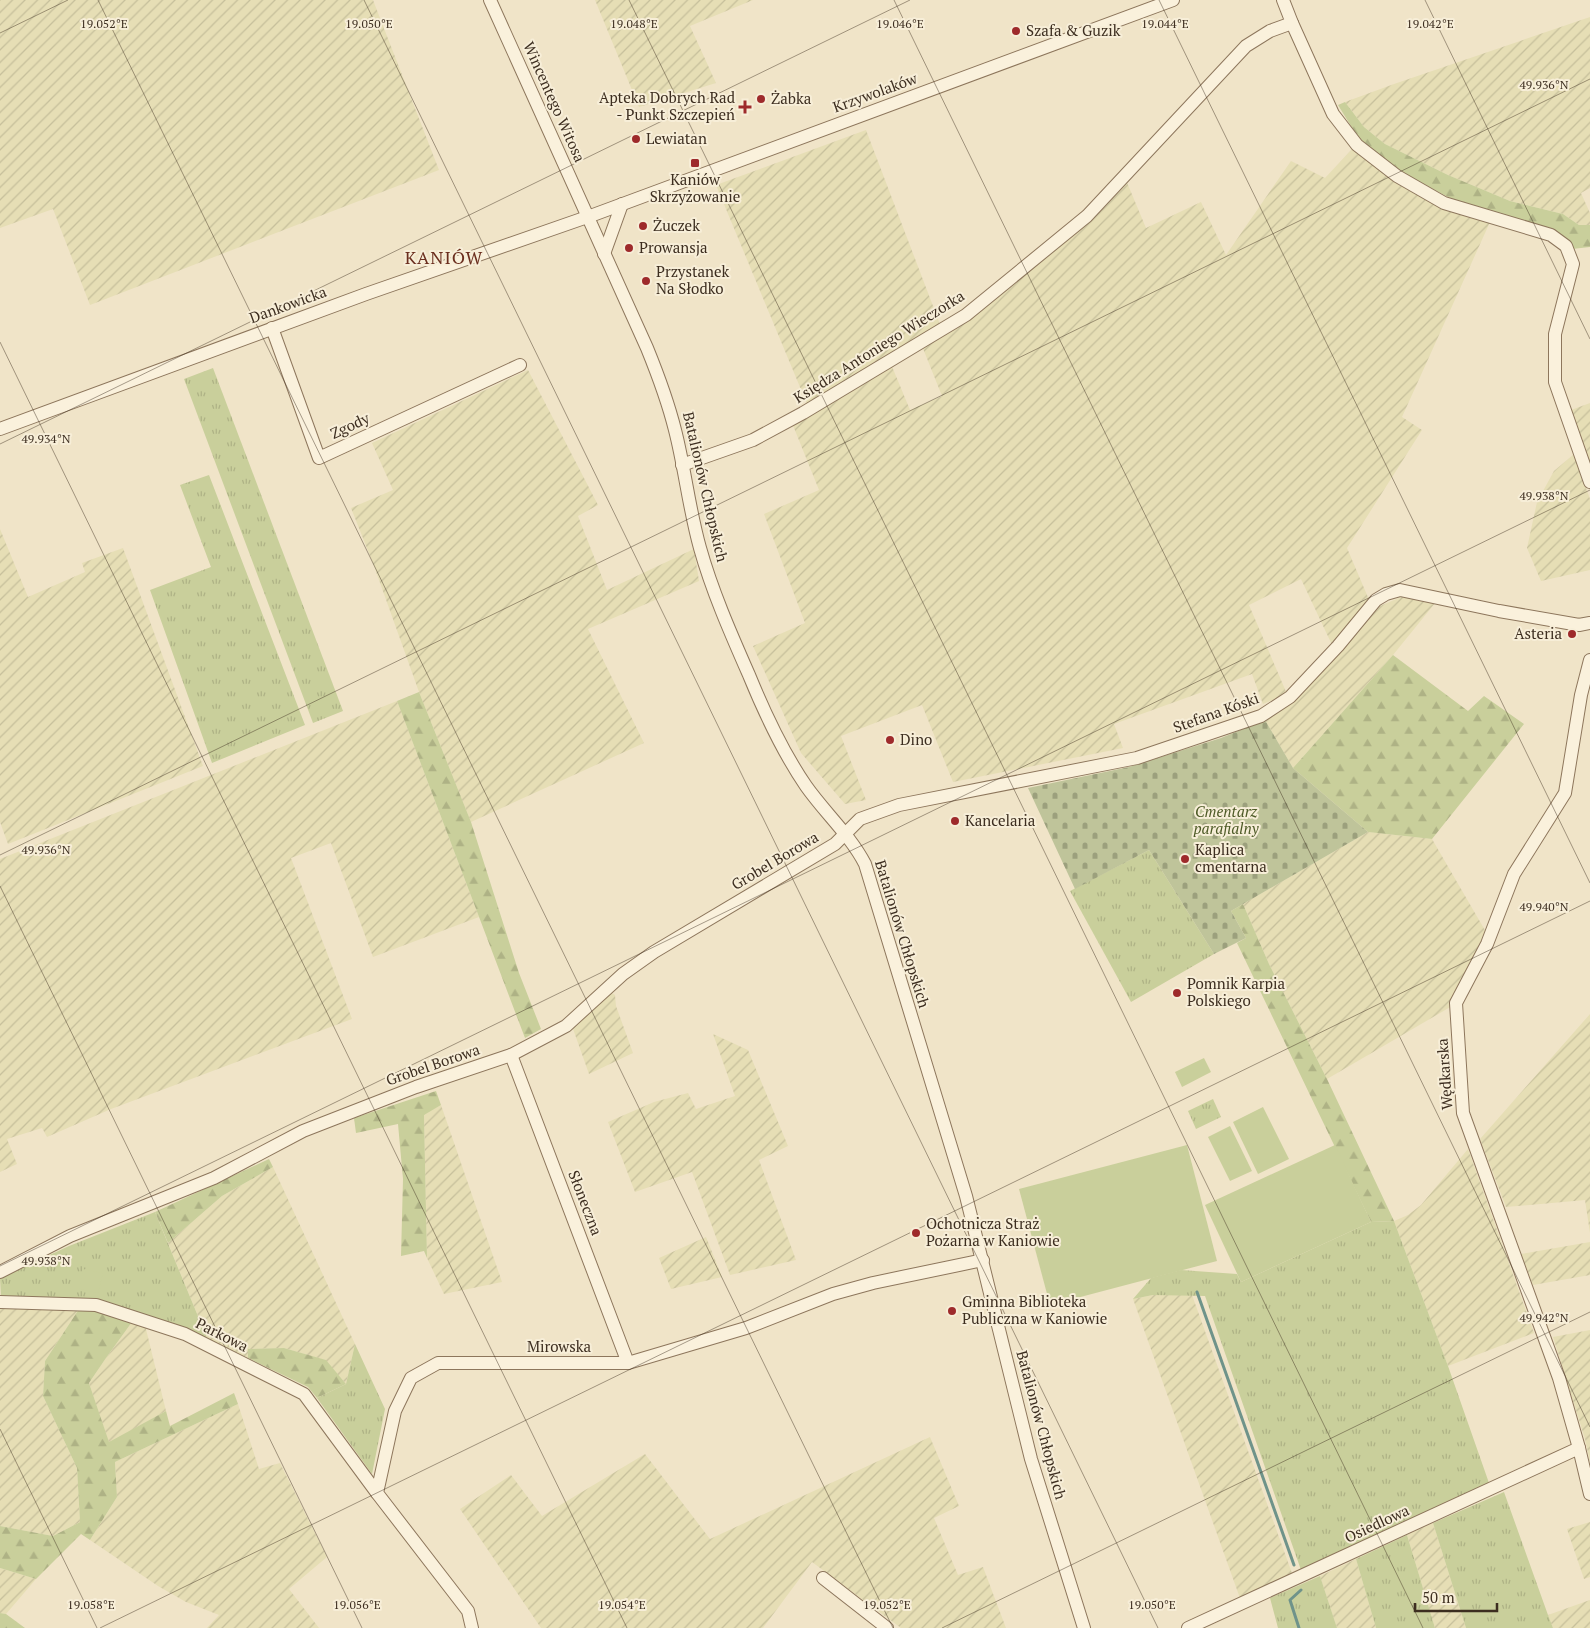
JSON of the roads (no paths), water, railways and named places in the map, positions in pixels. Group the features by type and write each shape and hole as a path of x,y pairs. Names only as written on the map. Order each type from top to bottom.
{"street":[{"name":"Wincentego Witosa","path":"490,0 588,217"},
{"name":"Krzywolaków","path":"588,217 1173,0"},
{"path":"1283,0 1333,114 1357,144 1396,176 1444,203 1551,235 1566,246 1573,264 1555,334 1555,382 1590,482"},
{"name":"Księdza Antoniego Wieczorka","path":"682,465 753,440 803,413 966,315 1087,216 1246,46 1270,31 1292,23"},
{"path":"604,254 622,204"},
{"name":"Batalionów Chłopskich","path":"588,217 660,379 671,413 700,550 762,706 780,744 796,771 859,853 864,864 966,1196 1031,1459 1084,1628"},
{"name":"Dankowicka","path":"0,429 366,294 588,217"},
{"name":"Zgody","path":"272,328 319,458 520,365"},
{"name":"Stefana Kóski","path":"845,834 860,819 899,805 1137,758 1261,716 1290,697 1338,646 1376,600 1386,594 1400,590 1499,611 1580,625 1590,623"},
{"name":"Wędkarska","path":"1590,660 1580,695 1565,793 1514,874 1487,944 1456,1004 1463,1112 1559,1378 1590,1494"},
{"name":"Grobel Borowa","path":"0,1272 70,1236 214,1178 303,1131 416,1087 511,1055 566,1026 623,974 654,952 835,844 845,834"},
{"name":"Słoneczna","path":"511,1055 628,1363"},
{"name":"Mirowska","path":"377,1494 394,1411 411,1378 438,1363 628,1363 746,1328 833,1294 874,1283 982,1260"},
{"name":"Parkowa","path":"0,1302 96,1305 185,1334 304,1394 377,1494"},
{"name":"Osiedlowa","path":"1188,1628 1579,1448"},
{"path":"377,1494 468,1611 472,1628"},
{"path":"823,1578 887,1628"}],"waterway":[{"path":"1197,1292 1294,1565"},
{"path":"1299,1628 1290,1600 1301,1590"}],"place":[{"name":"Szafa & Guzik","path":"1016,31"},
{"name":"Żabka","path":"761,99"},
{"name":"Apteka Dobrych Rad - Punkt Szczepień","path":"745,107"},
{"name":"Lewiatan","path":"636,139"},
{"name":"Kaniów Skrzyżowanie","path":"695,163"},
{"name":"Żuczek","path":"643,226"},
{"name":"Prowansja","path":"629,248"},
{"name":"Przystanek Na Słodko","path":"646,281"},
{"name":"Asteria","path":"1572,634"},
{"name":"Dino","path":"890,740"},
{"name":"Kancelaria","path":"955,821"},
{"name":"Kaplica cmentarna","path":"1185,859"},
{"name":"Pomnik Karpia Polskiego","path":"1177,993"},
{"name":"Ochotnicza Straż Pożarna w Kaniowie","path":"916,1233"},
{"name":"Gminna Biblioteka Publiczna w Kaniowie","path":"952,1311"}],"district":[{"name":"KANIÓW","path":"444,258"}],"park label":[{"name":"Cmentarz parafialny","path":"1226,820"}]}
